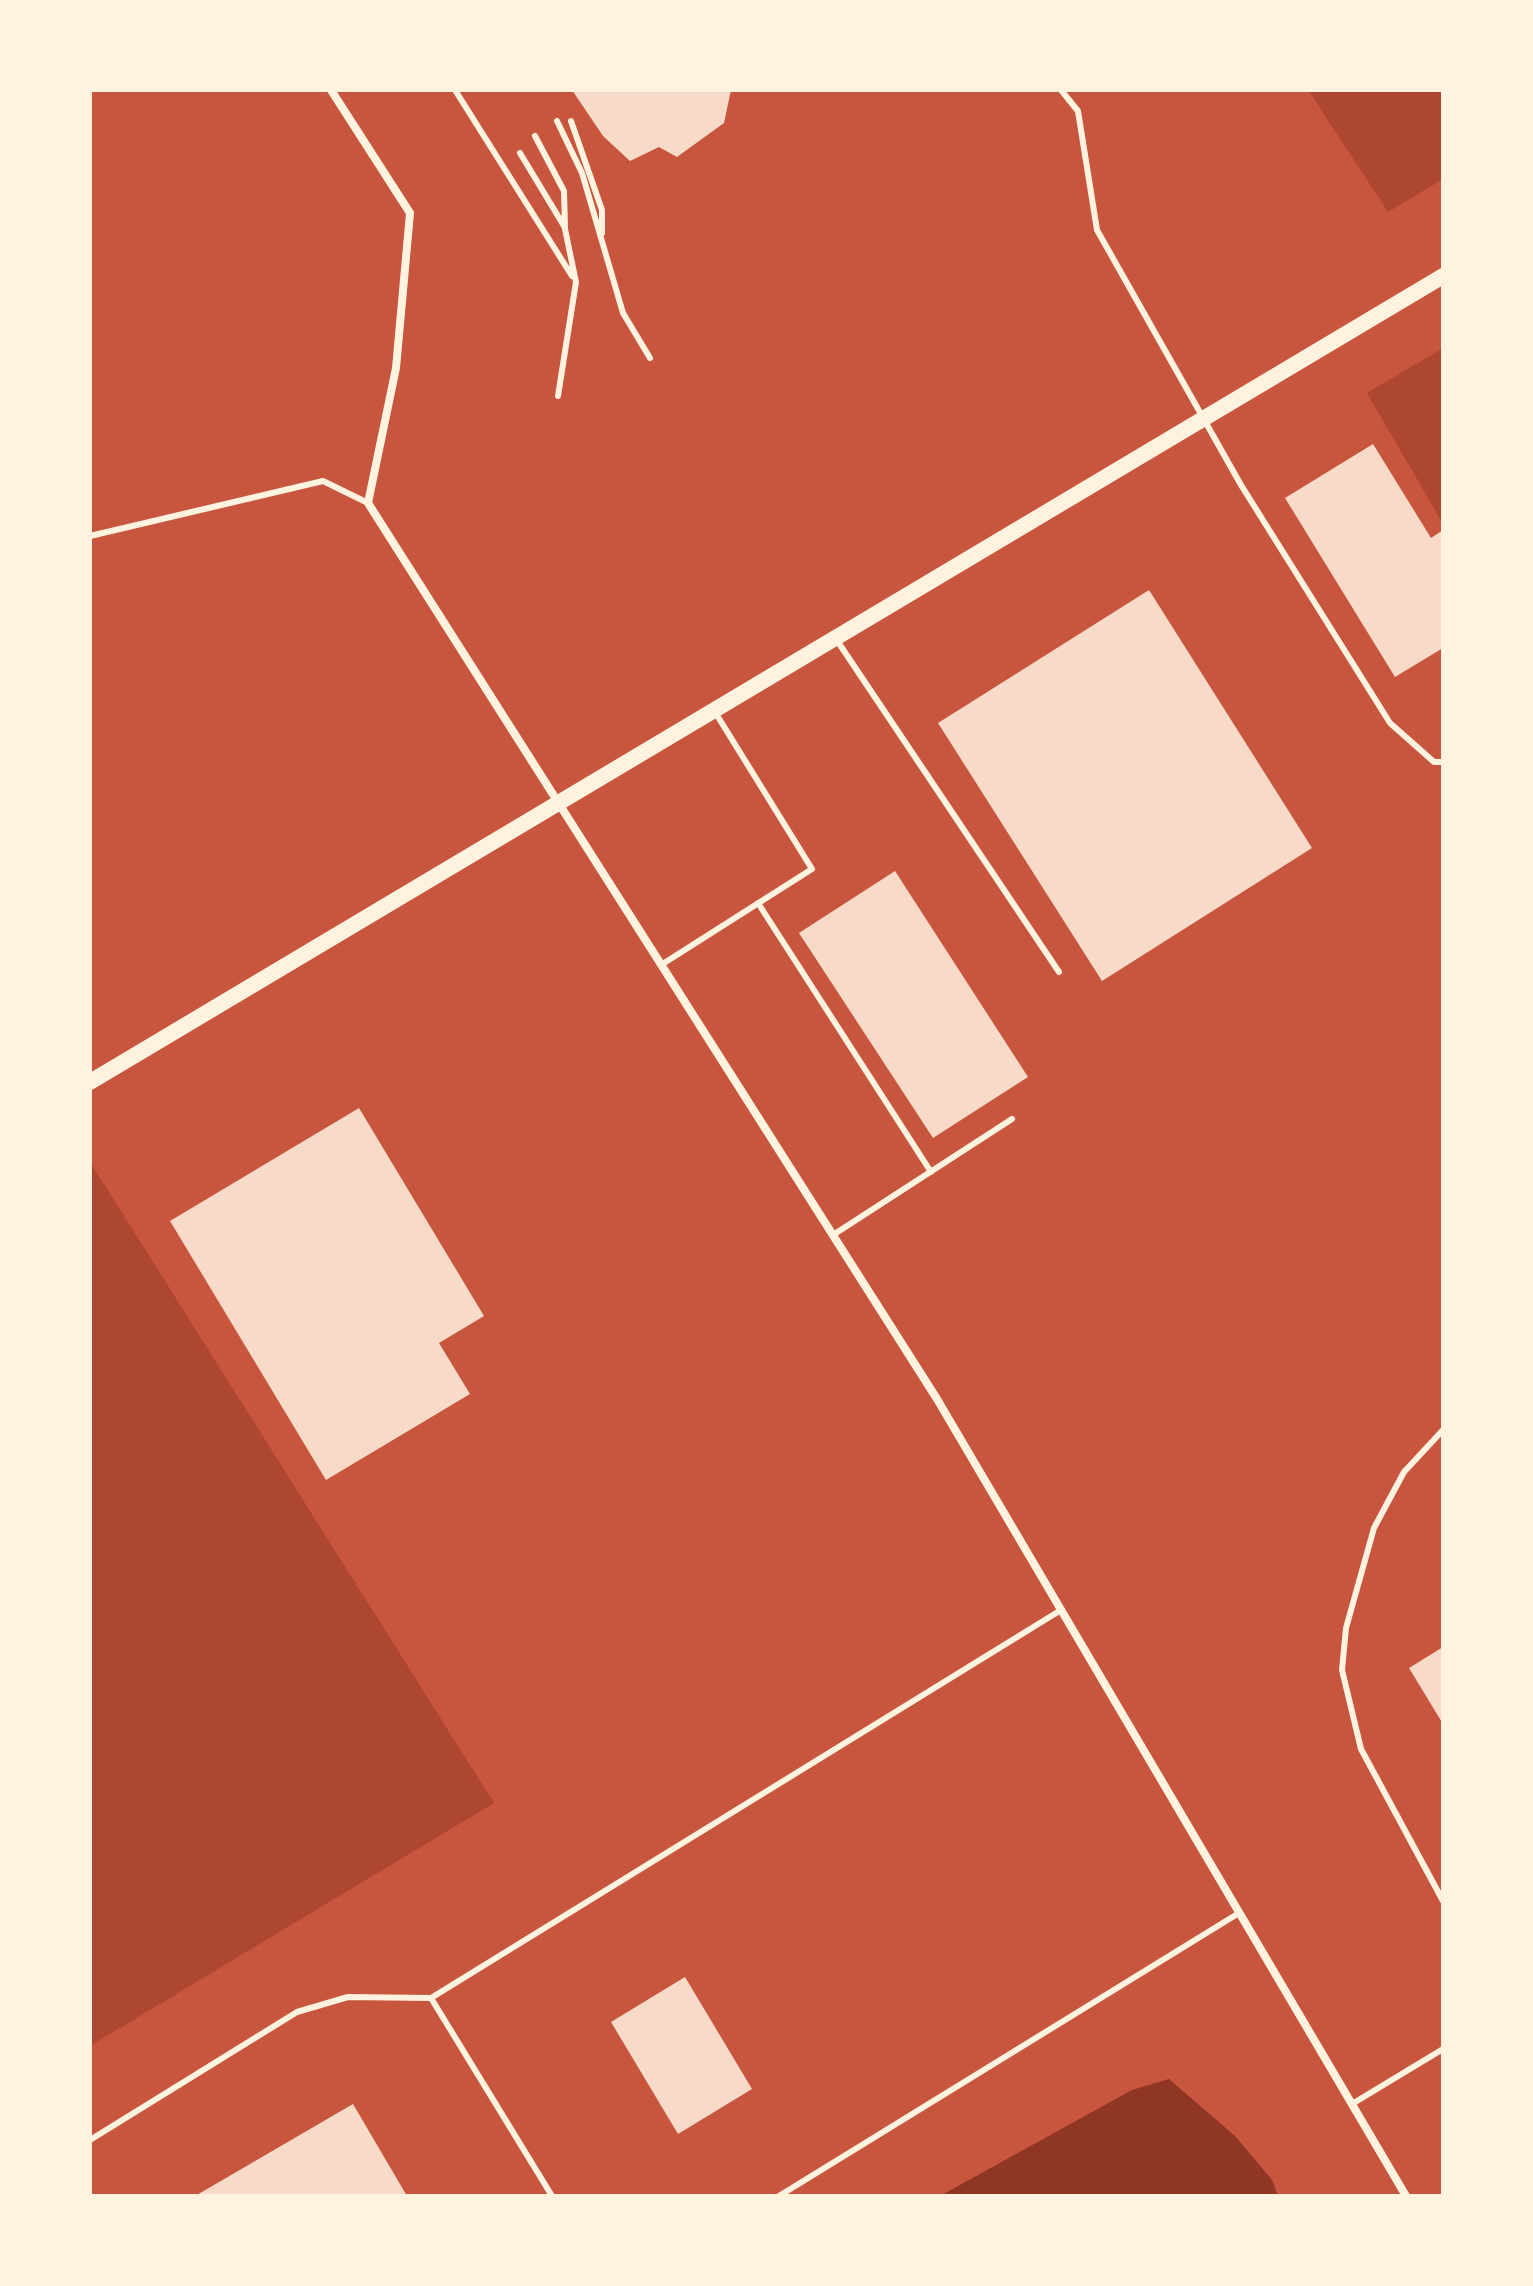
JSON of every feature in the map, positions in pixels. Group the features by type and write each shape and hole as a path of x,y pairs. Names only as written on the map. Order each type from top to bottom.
{"main road":[{"path":"90,1082 1443,276"}],"street":[{"path":"331,90 410,213 396,368 368,503 937,1399 1406,2196"}],"lane":[{"path":"455,90 576,282"},
{"path":"1061,90 1078,111 1097,230 1241,485 1390,723 1434,762 1443,762"},
{"path":"557,121 582,173 623,313 650,358"},
{"path":"571,121 602,210 602,240"},
{"path":"535,136 564,191 565,229 576,282 558,396"},
{"path":"520,153 565,229"},
{"path":"90,536 323,481 368,503"},
{"path":"836,639 1059,972"},
{"path":"661,965 812,869 715,712"},
{"path":"758,903 931,1172"},
{"path":"833,1235 1012,1119"},
{"path":"1443,1430 1404,1472 1374,1528 1346,1628 1342,1670 1361,1749 1443,1901"},
{"path":"90,2140 297,2012 348,1997 431,1998 1061,1610"},
{"path":"779,2196 1239,1913"},
{"path":"431,1998 552,2196"},
{"path":"1352,2104 1443,2049"}],"shaded area":[{"path":"1308,90 1443,90 1443,179 1388,212"},
{"path":"1443,348 1443,524 1367,393"},
{"path":"90,1162 494,1803 90,2046"},
{"path":"1169,2079 1235,2136 1272,2180 1278,2196 940,2196 1132,2090"}],"building":[{"path":"572,90 731,90 724,123 677,157 659,147 630,161 603,136"},
{"path":"1373,444 1431,538 1443,530 1443,648 1395,677 1285,498"},
{"path":"1149,590 1312,848 1102,981 938,723"},
{"path":"895,871 1028,1077 933,1138 799,933"},
{"path":"359,1108 484,1316 439,1343 470,1394 326,1480 170,1221"},
{"path":"1443,1647 1443,1724 1409,1668"},
{"path":"685,1977 752,2089 678,2134 611,2022"},
{"path":"353,2104 407,2196 195,2196"}]}
